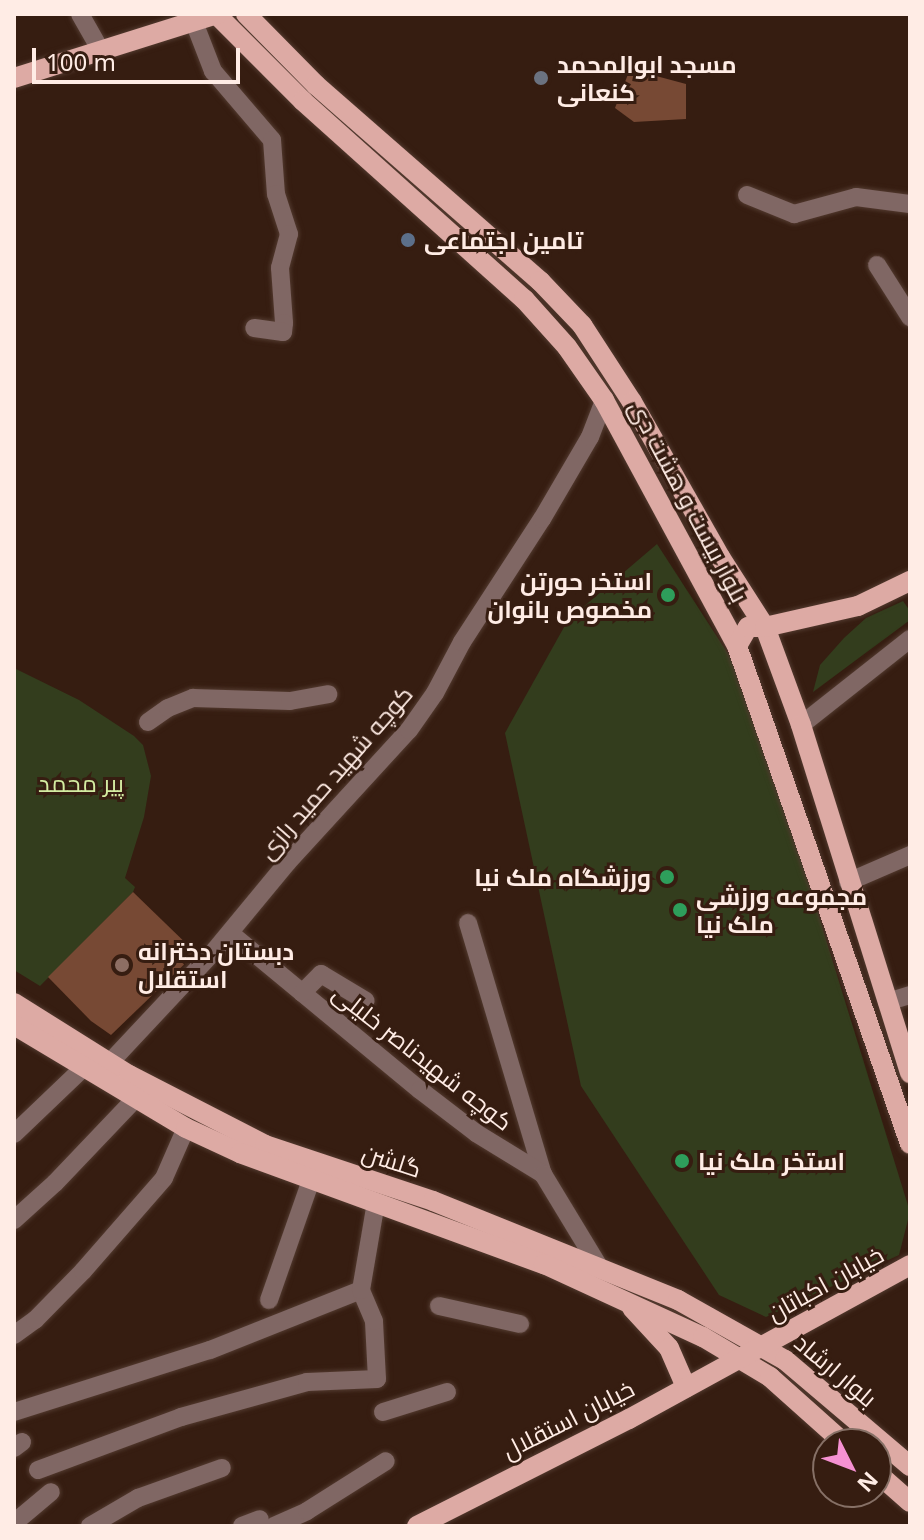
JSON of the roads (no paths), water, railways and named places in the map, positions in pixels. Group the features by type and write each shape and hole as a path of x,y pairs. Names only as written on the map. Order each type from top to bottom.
{"main road":[{"path":"14,68 190,18 216,14"},
{"name":"بلوار بیست و هشت دی","path":"216,14 303,101 524,299 567,347 604,400 737,646 910,1144"},
{"name":"بلوار بیست و هشت دی","path":"246,14 316,85 540,281 582,325 632,402 720,557 765,627 801,725 910,1073"},
{"path":"14,78 100,46"},
{"path":"436,219 452,202"},
{"path":"697,570 720,557"},
{"path":"737,646 740,635 748,627 765,627 858,606 910,581"},
{"path":"754,689 769,691 776,687 782,674"},
{"path":"825,893 833,881 848,882"},
{"name":"گلشن","path":"14,1003 135,1099 186,1128 311,1180 544,1264 741,1358"},
{"name":"گلشن","path":"14,1025 97,1069 265,1145 433,1201 600,1268 678,1300 764,1346"},
{"name":"خیابان اکباتان","path":"741,1358 910,1265"},
{"path":"623,1300 669,1348 686,1387"},
{"name":"بلوار ارشاد","path":"764,1346 910,1466"},
{"name":"بلوار ارشاد","path":"741,1358 770,1377 827,1428"},
{"name":"خیابان استقلال","path":"429,1523 741,1358"},
{"path":"892,1486 910,1502"}],"street":[{"path":"80,14 100,46"},
{"path":"190,18 213,71 272,140 276,194 289,234 280,268 284,323 283,332 254,328"},
{"path":"747,195 794,214 856,197 910,204"},
{"path":"877,265 910,317"},
{"name":"کوچه شهید حمید رازی","path":"14,1134 97,1069 230,933 287,863 409,730 435,693 462,642 506,580 590,437 604,400"},
{"path":"801,725 910,639"},
{"path":"148,722 168,708 193,698 290,701 328,694"},
{"path":"848,882 910,855"},
{"path":"468,923 543,1174"},
{"name":"کوچه شهیدناصر خلیلی","path":"230,933 476,1133 543,1174 600,1268"},
{"path":"302,993 321,974 366,1001"},
{"path":"887,1002 910,995"},
{"path":"14,1220 55,1183 135,1099"},
{"path":"14,1335 35,1320 83,1271 164,1178 186,1128"},
{"path":"269,1300 311,1180"},
{"path":"38,1470 181,1417 307,1382 377,1379 374,1321 361,1290 376,1202"},
{"path":"14,1412 210,1350 361,1290"},
{"path":"439,1306 520,1324"},
{"path":"383,1412 447,1392"},
{"path":"242,1526 307,1511 386,1461"},
{"path":"90,1526 138,1498 222,1468"},
{"path":"14,1523 51,1492"}],"place":[{"name":"مسجد ابوالمحمد کنعانی","path":"541,78"},
{"name":"تامین اجتماعی","path":"408,240"},
{"name":"استخر حورتن مخصوص بانوان","path":"668,595"},
{"name":"ورزشگاه ملک نیا","path":"667,877"},
{"name":"مجموعه ورزشی ملک نیا","path":"680,910"},
{"name":"دبستان دخترانه استقلال","path":"122,965"},
{"name":"استخر ملک نیا","path":"682,1161"}],"park label":[{"name":"پیر محمد","path":"81,783"}]}
